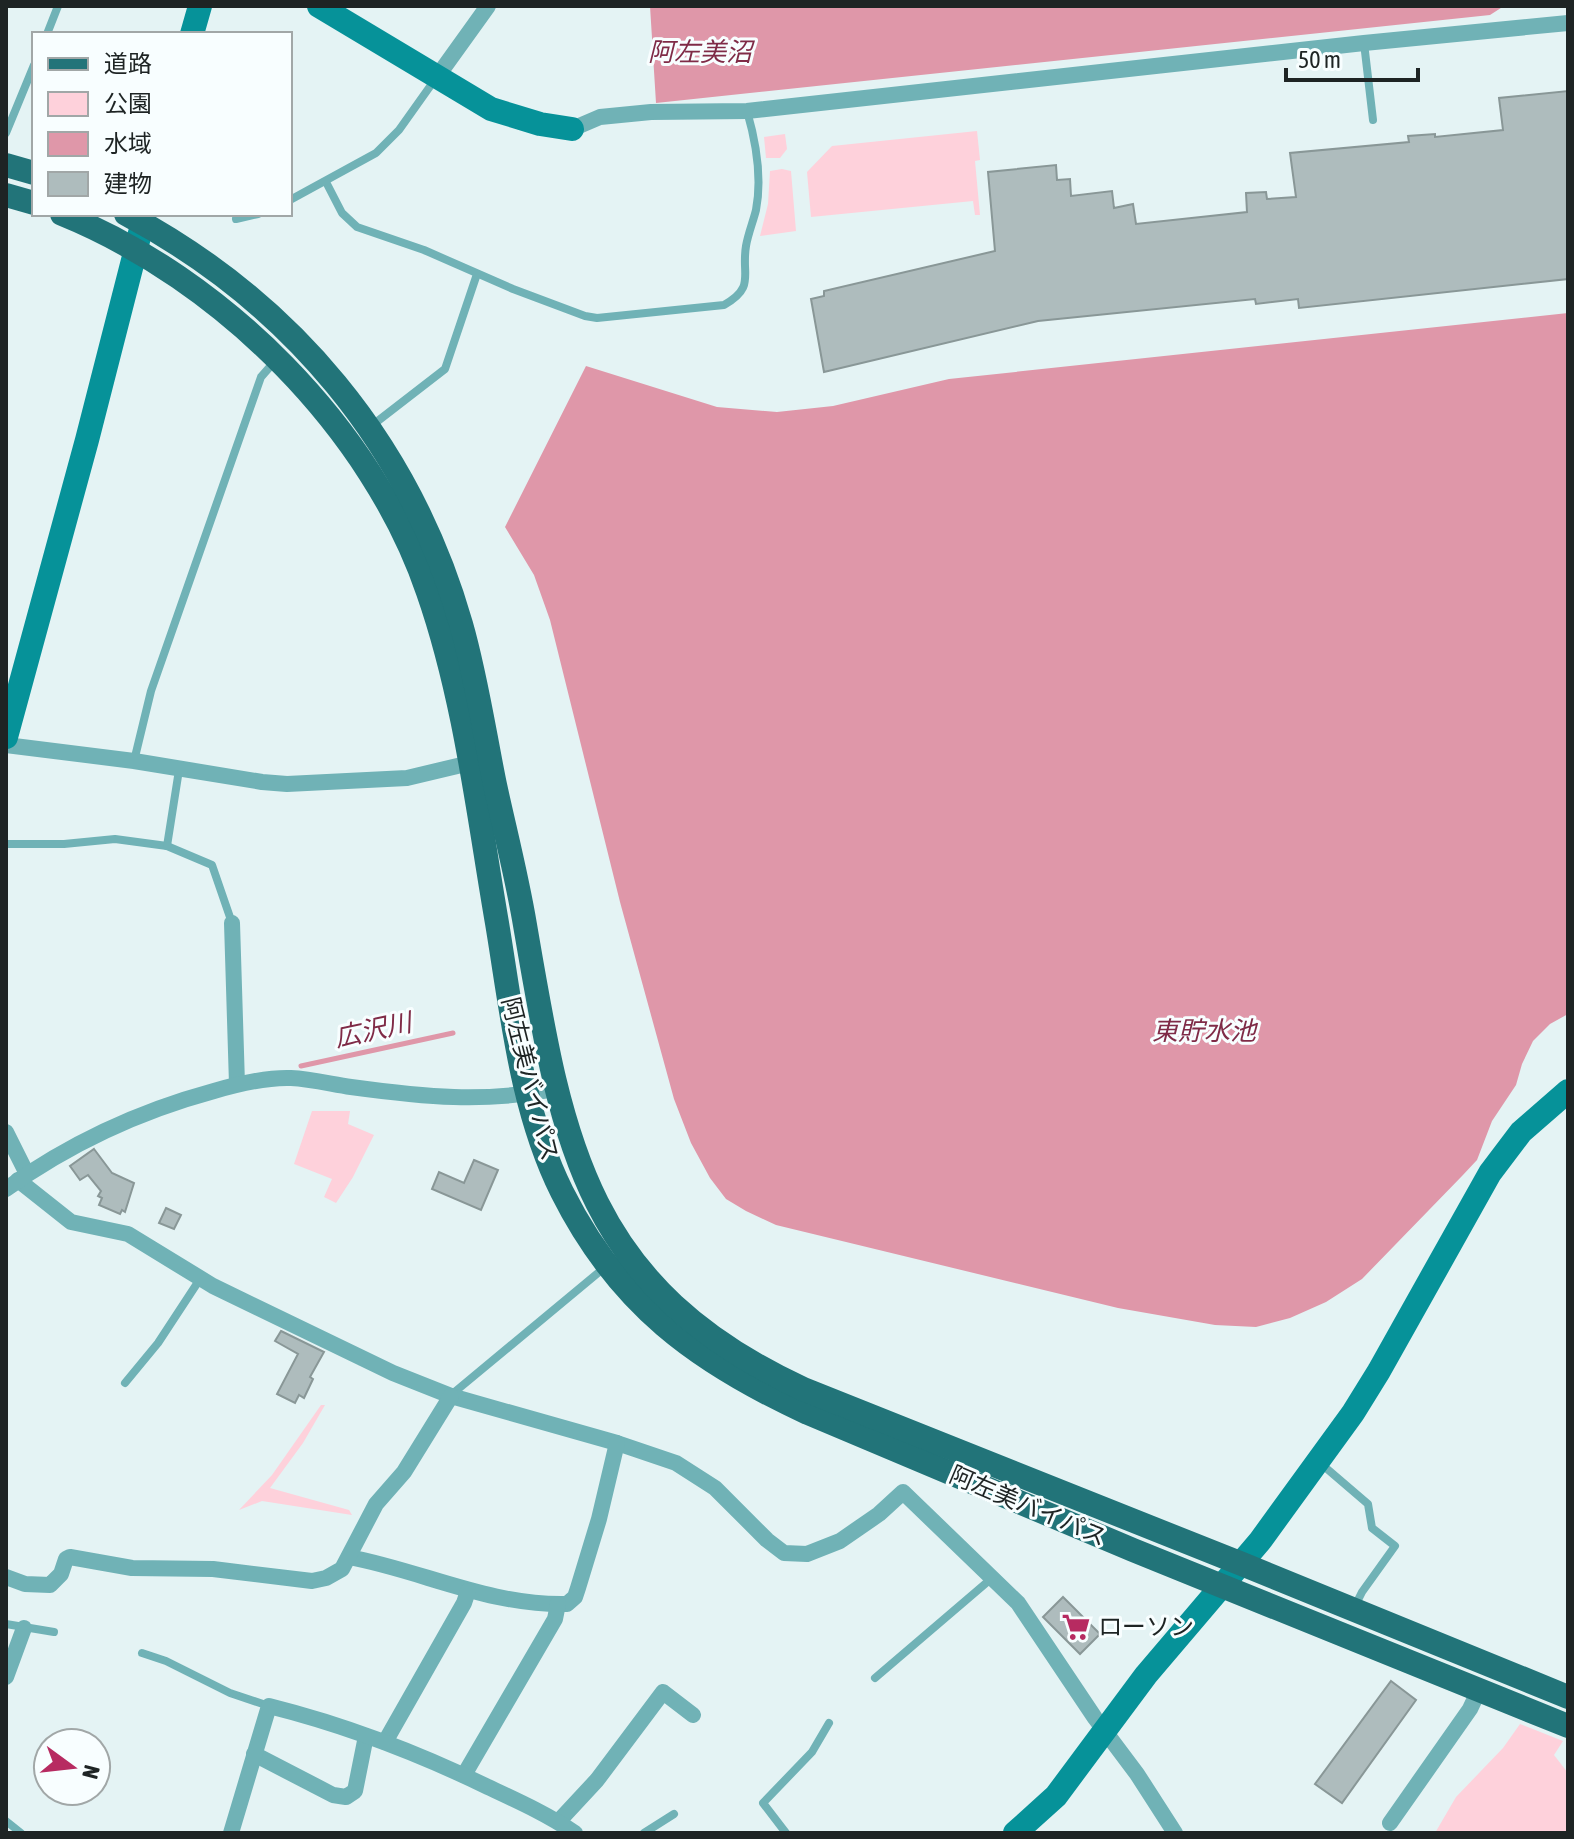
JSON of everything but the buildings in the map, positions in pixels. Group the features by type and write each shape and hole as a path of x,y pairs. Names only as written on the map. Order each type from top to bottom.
{"main road":[{"path":"6,165 32,172"},
{"path":"6,195 32,202"},
{"name":"阿左美バイパス","path":"66,216 136,251 180,279 237,322 277,359 361,461 406,538 428,591 446,649 470,763 529,1094 542,1144 554,1175 582,1228 608,1266 653,1316 715,1365 760,1391 973,1484 1568,1726"},
{"name":"阿左美バイパス","path":"137,217 214,268 268,311 342,389 369,428 419,518 460,622 520,895 556,1089 577,1159 607,1225 661,1296 727,1348 777,1377 829,1400 1568,1697"}],"street":[{"path":"193,32 200,6"},
{"path":"319,6 491,109 540,124 572,129 600,117 651,112 747,111 1568,23"},
{"path":"437,77 488,6"},
{"path":"6,737 136,251 137,217"},
{"path":"6,745 287,784 407,778 470,763"},
{"path":"232,923 237,1084"},
{"path":"17,1181 112,1127 148,1111 237,1084 288,1078 428,1096 501,1098 556,1089"},
{"path":"1015,1833 1056,1796 1156,1663 1242,1564 1353,1413 1401,1336 1490,1173 1521,1132 1568,1091"},
{"path":"6,1132 17,1181 62,1217 80,1225 128,1234 200,1279 377,1366 451,1396 664,1458 697,1474 715,1488 777,1549 794,1555 807,1554 840,1541 879,1514 903,1492 1018,1603 1175,1833"},
{"path":"6,1577 25,1584 50,1585 61,1574 66,1559 70,1557 132,1568 213,1569 319,1581 342,1569 376,1504 404,1472 451,1396"},
{"path":"349,1557 504,1600 567,1604 575,1597 599,1519 617,1443"},
{"path":"385,1742 468,1591"},
{"path":"464,1775 555,1619 558,1604"},
{"path":"6,1677 24,1628"},
{"path":"1390,1823 1470,1709 1479,1690"},
{"path":"231,1833 269,1706 385,1742 464,1775 567,1829 597,1780 663,1692 693,1715"},
{"path":"254,1754 333,1795 346,1797 355,1791 366,1736"}],"lane":[{"path":"48,32 58,6"},
{"path":"1364,43 1373,120"},
{"path":"6,133 32,70"},
{"path":"292,199 363,162 388,142 437,77"},
{"path":"326,182 342,213 357,227 424,250 592,318 724,305 738,297 746,277 745,252 758,193 753,134 747,111"},
{"path":"236,219 249,216"},
{"path":"369,428 445,369 477,274"},
{"path":"134,761 151,691 256,391 265,371 277,359"},
{"path":"167,846 179,770"},
{"path":"6,844 64,844 115,839 167,846 212,865 232,923"},
{"path":"451,1396 479,1369 608,1266"},
{"path":"125,1383 158,1343 200,1279"},
{"path":"1317,1461 1368,1504 1372,1528 1395,1546 1353,1610"},
{"path":"875,1678 992,1578"},
{"path":"6,1624 54,1632"},
{"path":"142,1653 166,1661 230,1693 269,1706"},
{"path":"786,1833 763,1803 812,1752 829,1723"},
{"path":"644,1833 674,1814"},
{"path":"6,1821 21,1833"}],"green space":[{"path":"977,131 980,160 975,161 980,215 975,215 973,201 811,217 807,172 832,146"},
{"path":"785,134 787,149 780,158 766,158 764,137"},
{"path":"770,171 791,171 796,231 760,236 768,204"},
{"path":"312,1111 350,1111 348,1124 374,1135 336,1203 324,1197 332,1179 294,1164"},
{"path":"321,1405 325,1405 303,1443 270,1488 349,1510 352,1515 262,1501 239,1510 272,1475"},
{"path":"1520,1724 1563,1741 1554,1755 1568,1773 1568,1833 1435,1833 1456,1797 1503,1748"}],"water":[{"name":"阿左美沼","path":"650,6 1504,6 1490,15 656,103"},
{"name":"東貯水池","path":"1568,313 1568,1014 1550,1024 1533,1041 1516,1085 1492,1121 1477,1160 1462,1176 1362,1279 1326,1302 1290,1318 1256,1327 1215,1325 1118,1308 776,1225 726,1199 710,1178 691,1143 674,1099 620,902 550,620 534,575 505,527 586,366 717,407 777,412 833,406 949,379"}],"waterway":[{"name":"広沢川","path":"301,1066 453,1033"}],"place":[{"name":"ローソン","path":"1076,1627"}]}
